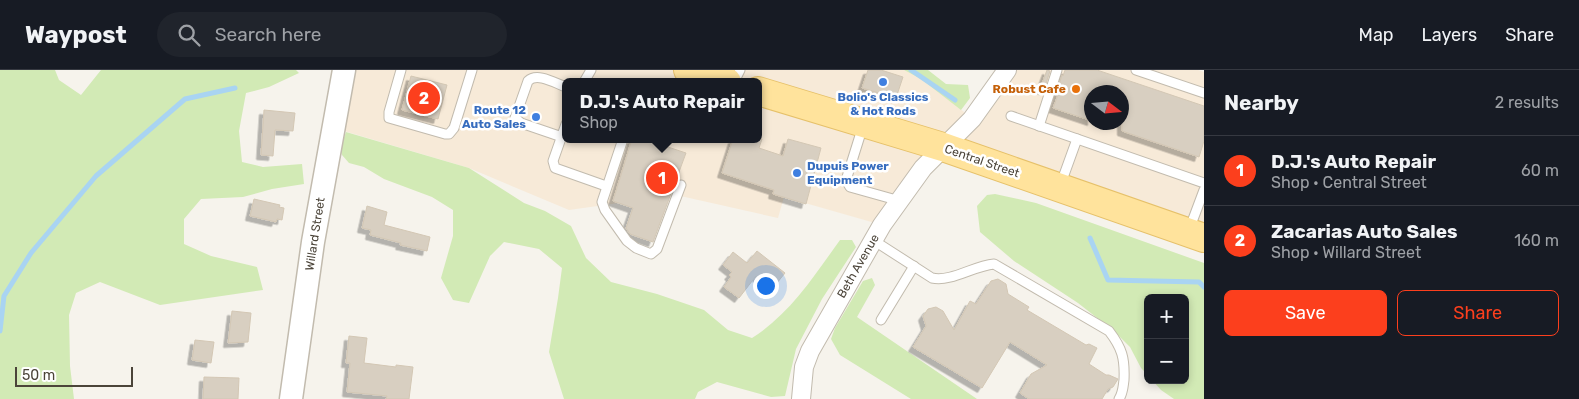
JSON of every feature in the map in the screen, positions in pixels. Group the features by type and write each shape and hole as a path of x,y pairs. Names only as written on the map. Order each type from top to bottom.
{"main road":[{"path":"689,70 714,78"},
{"name":"Central Street","path":"762,92 944,147 1196,236"}],"street":[{"name":"Willard Street","path":"291,399 313,242 344,70"},
{"name":"Beth Avenue","path":"801,399 804,367 810,352 873,240 923,168 972,119 1007,70"}],"lane":[{"path":"401,70 389,118 449,134 454,128 472,70"},
{"path":"1039,126 1057,70"},
{"path":"1136,70 1204,93"},
{"path":"562,85 537,77 530,78 516,118 521,123 562,137 553,161 555,168 606,186"},
{"path":"1011,116 1204,183"},
{"path":"864,123 847,177 848,184 850,187 900,201"},
{"path":"1059,188 1076,139"},
{"path":"622,143 602,202 605,210 627,241 636,248 651,254 657,249 680,185"},
{"path":"1196,236 1204,190"},
{"path":"873,240 932,278 941,280 983,265 994,264 1109,331 1117,342 1125,363 1124,397"},
{"path":"880,320 914,266"}],"shaded area":[{"path":"344,70 904,70 921,79 972,118 1007,70 1198,70 1204,72 1204,238 944,147 882,225 784,197 778,218 676,195 569,210 469,168 334,128"}],"green space":[{"path":"0,70 55,70 59,80 81,95 101,70 296,70 299,73 269,87 246,93 239,131 242,162 263,167 302,164 304,184 272,189 243,197 201,199 184,219 184,244 211,256 257,267 263,290 160,305 100,282 76,293 69,315 70,366 74,399 0,399"},
{"path":"904,70 928,70 946,84 968,85 970,98 961,110 921,79"},
{"path":"346,132 469,168 524,203 545,211 571,226 586,258 611,282 657,294 704,310 728,330 752,338 790,306 840,240 852,240 856,247 822,299 796,349 785,396 771,397 717,382 698,392 695,399 564,399 549,352 562,268 539,249 504,242 490,256 469,303 453,300 441,278 453,236 453,210 432,197 384,179 364,167 349,163 342,155 340,149"},
{"path":"995,194 1036,203 1204,263 1204,399 1174,399 1156,384 1189,384 1189,294 1144,294 1144,371 1130,347 1115,332 1078,303 1014,261 980,232 977,206 987,195"},
{"path":"872,278 875,285 857,317 977,399 911,399 840,355 831,339 835,328 863,281"}],"building":[{"name":"Bolio's Classics & Hot Rods","path":"868,70 881,70 903,77 896,98 862,88"},
{"path":"1047,70 1050,71 1044,90 1040,89"},
{"path":"1065,70 1097,70 1204,106 1204,141 1199,157 1122,131 1129,130 1129,85 1084,85 1084,118 1053,108"},
{"path":"411,76 447,85 438,119 402,110"},
{"path":"264,110 295,113 293,131 275,130 273,156 261,155"},
{"path":"788,139 821,148 806,204 773,194 774,190 722,173 732,143 761,143 759,148 783,156"},
{"path":"631,143 656,143 686,153 653,242 630,234 626,228 633,208 613,201"},
{"path":"254,199 280,205 279,207 284,208 282,220 277,219 276,222 250,216"},
{"path":"367,206 387,212 384,225 430,237 427,251 400,245 401,243 370,235 371,230 362,228"},
{"path":"757,251 785,273 772,289 756,276 739,298 724,287 732,272 723,265 733,252 747,263"},
{"path":"998,279 1006,284 1008,294 1029,307 1027,310 1086,345 1089,344 1097,348 1089,364 1106,375 1118,379 1113,387 1108,389 1102,399 1029,399 1020,393 1031,374 1047,365 1010,342 982,388 913,347 926,326 923,316 928,309 936,307 943,311 954,330 970,301 976,304 991,281"},
{"path":"232,311 251,313 248,342 228,343"},
{"path":"349,336 367,338 364,363 413,367 409,399 386,399 387,396 347,392 350,363 346,363"},
{"path":"195,340 214,342 211,363 192,360"},
{"path":"204,377 239,378 238,399 203,399"}],"waterway":[{"path":"911,70 955,100"},
{"path":"0,331 4,296 31,253 96,176 185,99 235,88"},
{"path":"1090,238 1108,280 1199,282 1204,287"}],"place":[{"name":"Bolio's Classics & Hot Rods","path":"883,82"},
{"name":"Robust Cafe","path":"1076,89"},
{"name":"Zacarias Auto Sales","path":"424,98"},
{"name":"Route 12 Auto Sales","path":"536,117"},
{"name":"Dupuis Power Equipment","path":"797,173"},
{"name":"D.J.'s Auto Repair","path":"662,178"}]}
